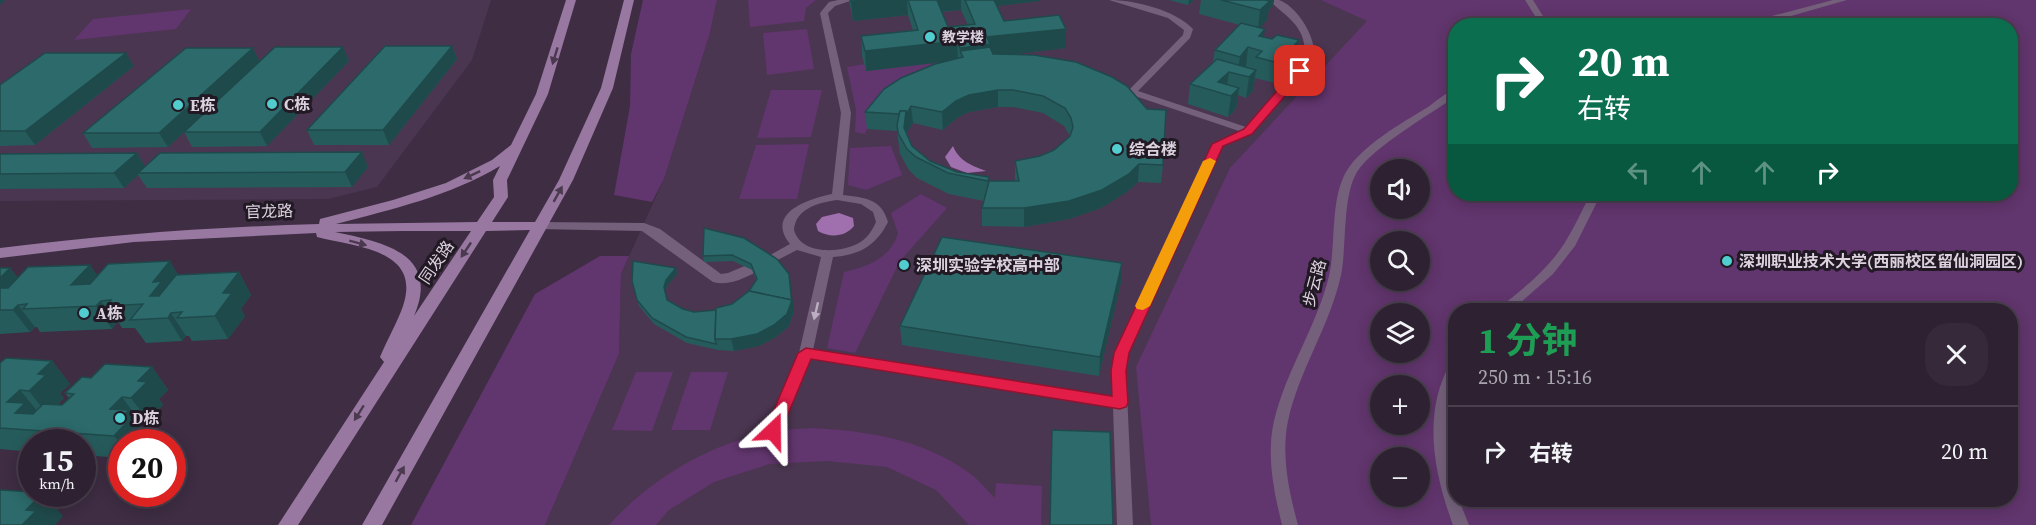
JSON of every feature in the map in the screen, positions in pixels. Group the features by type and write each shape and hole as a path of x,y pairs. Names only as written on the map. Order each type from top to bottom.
{"main road":[{"name":"同发路","path":"288,525 501,197 500,180 545,85 571,0"},
{"path":"372,525 566,180 598,114 615,64 630,0"},
{"path":"302,228 437,190 500,160 519,141"},
{"name":"官龙路","path":"0,253 133,237 302,228 540,226"},
{"path":"302,228 387,250 400,257 414,275 416,288 379,382"}],"street":[{"path":"540,226 644,227 655,232 718,279 731,278 759,265"}],"lane":[{"path":"837,197 846,112 824,16 827,6 849,0"},
{"path":"1113,0 1172,16 1189,29 1187,36 1132,92 1248,131"},
{"path":"1125,525 1119,371 1122,353 1218,144 1248,131 1310,57 1311,47 1307,33 1300,22 1273,0"},
{"path":"1529,0 1539,18"},
{"path":"1775,18 1843,0"},
{"name":"步云路","path":"1290,525 1280,461 1281,423 1293,386 1321,322 1335,276 1346,188 1351,172 1366,154 1448,98"},
{"path":"837,197 857,199 872,204 882,218 882,226 878,234 858,248 828,254 797,245 790,237 788,228 790,219 809,204 837,197"},
{"path":"1513,303 1544,279 1560,261 1585,219 1592,201"},
{"path":"759,265 797,245"},
{"path":"773,431 806,353 828,254"},
{"path":"806,353 1120,403"},
{"path":"1448,380 1441,414 1441,446 1448,484"},
{"path":"1455,507 1461,525"}],"shaded area":[{"path":"0,0 491,0 472,60 377,187 328,199 0,201"},
{"path":"643,0 717,0 710,33 664,179 652,202 614,195 630,106 631,54"},
{"name":"深圳实验学校高中部","path":"717,0 2036,0 2036,525 545,525 619,354 621,274 664,179 710,33"},
{"path":"748,0 816,0 806,8 804,21 750,27"},
{"name":"深圳职业技术大学(西丽校区留仙洞园区)","path":"1321,0 2036,0 2036,525 1151,525 1136,367 1230,168 1367,21"},
{"path":"191,9 176,29 74,40 93,19"},
{"path":"807,29 814,69 767,75 763,33"},
{"path":"944,62 867,129 865,134 855,132 856,110 847,67 865,64 867,71"},
{"path":"771,90 822,90 811,137 757,138"},
{"path":"809,144 797,199 739,199 756,145"},
{"path":"891,146 902,175 866,190 848,185 850,148"},
{"path":"953,146 962,159 986,171 967,173 951,167 945,157"},
{"path":"921,194 947,208 900,261 855,353 827,348 844,272 877,260 890,249 898,233 891,213"},
{"path":"839,213 853,218 854,226 850,230 837,235 827,235 818,231 816,224 822,217"},
{"path":"600,256 629,256 621,274 619,354 545,525 411,525 535,294"},
{"path":"636,372 673,372 652,431 612,430"},
{"path":"691,372 728,372 710,430 671,430"},
{"path":"813,428 874,435 913,444 968,472 995,498 996,483 1042,486 1041,525 969,525 936,490 887,467 827,461 769,464 714,482 669,510 656,525 609,525 643,492 682,465 704,454 725,445 776,431"}],"building":[{"path":"908,0 937,0 948,27 975,24 965,0 994,0 1004,21 1059,15 1066,29 987,37 990,44 960,48 957,41 865,51 861,36 918,30"},
{"path":"1221,0 1265,0 1270,1 1260,10"},
{"path":"1241,23 1265,29 1259,36 1272,39 1277,35 1299,40 1278,63 1256,57 1262,51 1248,47 1240,57 1215,50"},
{"path":"385,46 452,46 383,130 307,130"},
{"path":"275,47 343,47 260,132 184,132"},
{"name":"综合楼","path":"990,47 993,54 1034,55 1076,62 1127,86 1147,109 1166,110 1163,165 1139,164 1129,174 1102,190 1069,201 1024,208 982,208 989,181 1019,181 1015,161 1040,156 1054,150 1070,136 1073,127 1065,108 1043,96 1013,90 998,90 969,95 956,101 942,112 911,106 906,115 906,111 900,111 899,114 865,112 884,89 901,78 935,64 963,57 960,51"},
{"path":"186,48 253,48 159,133 83,133"},
{"path":"45,53 126,53 25,131 0,131 0,85"},
{"path":"1217,59 1256,70 1249,77 1229,72 1218,82 1239,88 1231,96 1190,84"},
{"path":"900,111 906,111 904,128 912,146 930,161 957,172 989,177 988,181 948,173 916,157 907,149 898,133"},
{"path":"362,152 345,172 138,173 160,153"},
{"path":"137,153 114,173 0,174 0,154"},
{"path":"704,228 744,238 777,259 789,274 792,300 749,291 757,279 751,264 732,255 703,256"},
{"path":"942,237 1122,263 1100,357 900,326"},
{"path":"170,261 153,282 162,281 150,296 159,296 176,275 239,272 223,293 232,293 215,316 177,318 182,312 171,313 168,318 130,320 143,304 107,306 111,300 101,301 96,306 23,309 27,304 18,305 13,310 0,310 0,288 8,288 28,267 90,265 71,285 90,284 108,264"},
{"path":"633,261 676,268 666,280 664,287 667,300 694,312 716,310 716,344 686,337 652,318 637,300 632,281"},
{"path":"0,268 10,268 0,278"},
{"path":"749,291 792,300 787,314 774,325 757,334 731,339 715,339 716,308 732,304"},
{"path":"6,358 52,361 38,374 46,375 29,391 20,390 7,402 25,403 15,413 33,414 43,404 62,405 74,394 65,393 82,377 91,378 105,364 152,367 138,381 147,382 131,398 122,397 110,409 129,410 119,420 128,421 121,429 108,429 108,436 96,435 96,429 0,428 0,363"},
{"path":"1052,430 1110,432 1113,525 1050,525"},
{"path":"0,490 18,491 18,507 29,507 26,510 36,511 22,525 0,525"}],"slow traffic":[{"path":"1143,306 1210,161"}],"place":[{"name":"教学楼","path":"930,37"},
{"name":"C栋","path":"272,104"},
{"name":"E栋","path":"178,105"},
{"name":"综合楼","path":"1117,149"},
{"name":"深圳职业技术大学(西丽校区留仙洞园区)","path":"1727,261"},
{"name":"深圳实验学校高中部","path":"904,265"},
{"name":"A栋","path":"84,313"},
{"name":"D栋","path":"120,418"}],"route":[{"path":"773,431 806,353 1120,403 1119,371 1122,353 1218,144 1248,131 1300,71"}]}
